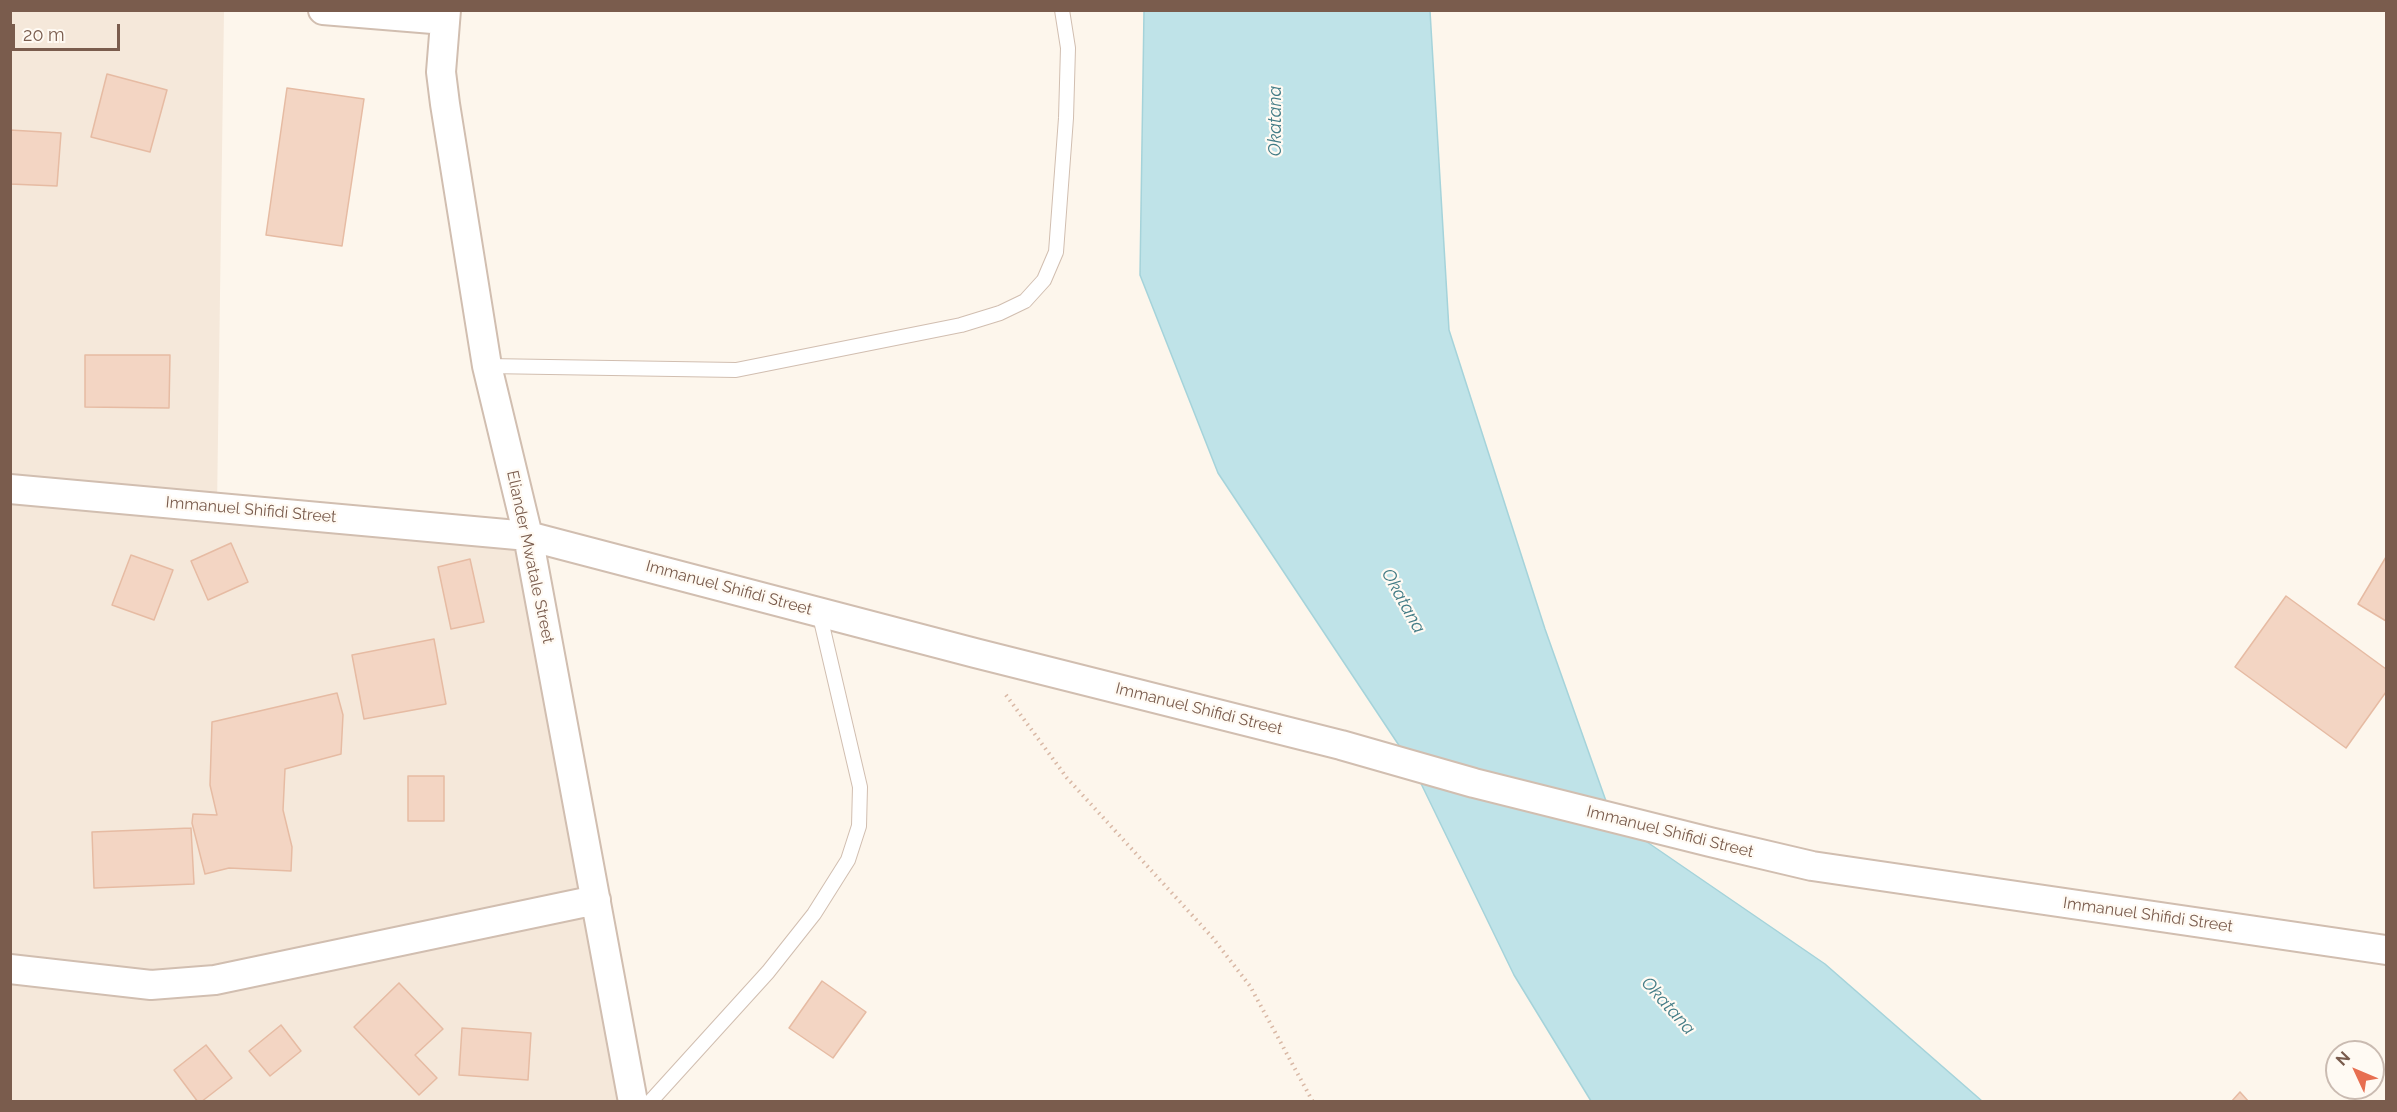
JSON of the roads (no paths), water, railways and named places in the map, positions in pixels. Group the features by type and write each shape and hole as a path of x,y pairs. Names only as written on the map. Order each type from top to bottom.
{"street":[{"path":"323,10 446,15"},
{"name":"Eliander Mwatale Street","path":"446,15 441,72 488,366 528,536 633,1101"},
{"name":"Immanuel Shifidi Street","path":"10,489 528,536 975,653 1341,745 1474,783 1710,843 1812,866 2386,950"},
{"path":"10,969 151,984 215,980 596,900"}],"lane":[{"path":"488,366 736,370 961,325 1000,313 1025,301 1044,280 1056,252 1066,118 1068,48 1062,10"},
{"path":"650,1101 768,972 801,930 848,860 859,826 860,787 819,612"}],"water":[{"name":"Okatana","path":"1144,11 1430,11 1449,330 1545,629 1612,818 1825,964 1982,1101 1591,1101 1514,975 1412,765 1218,473 1140,275"}]}
